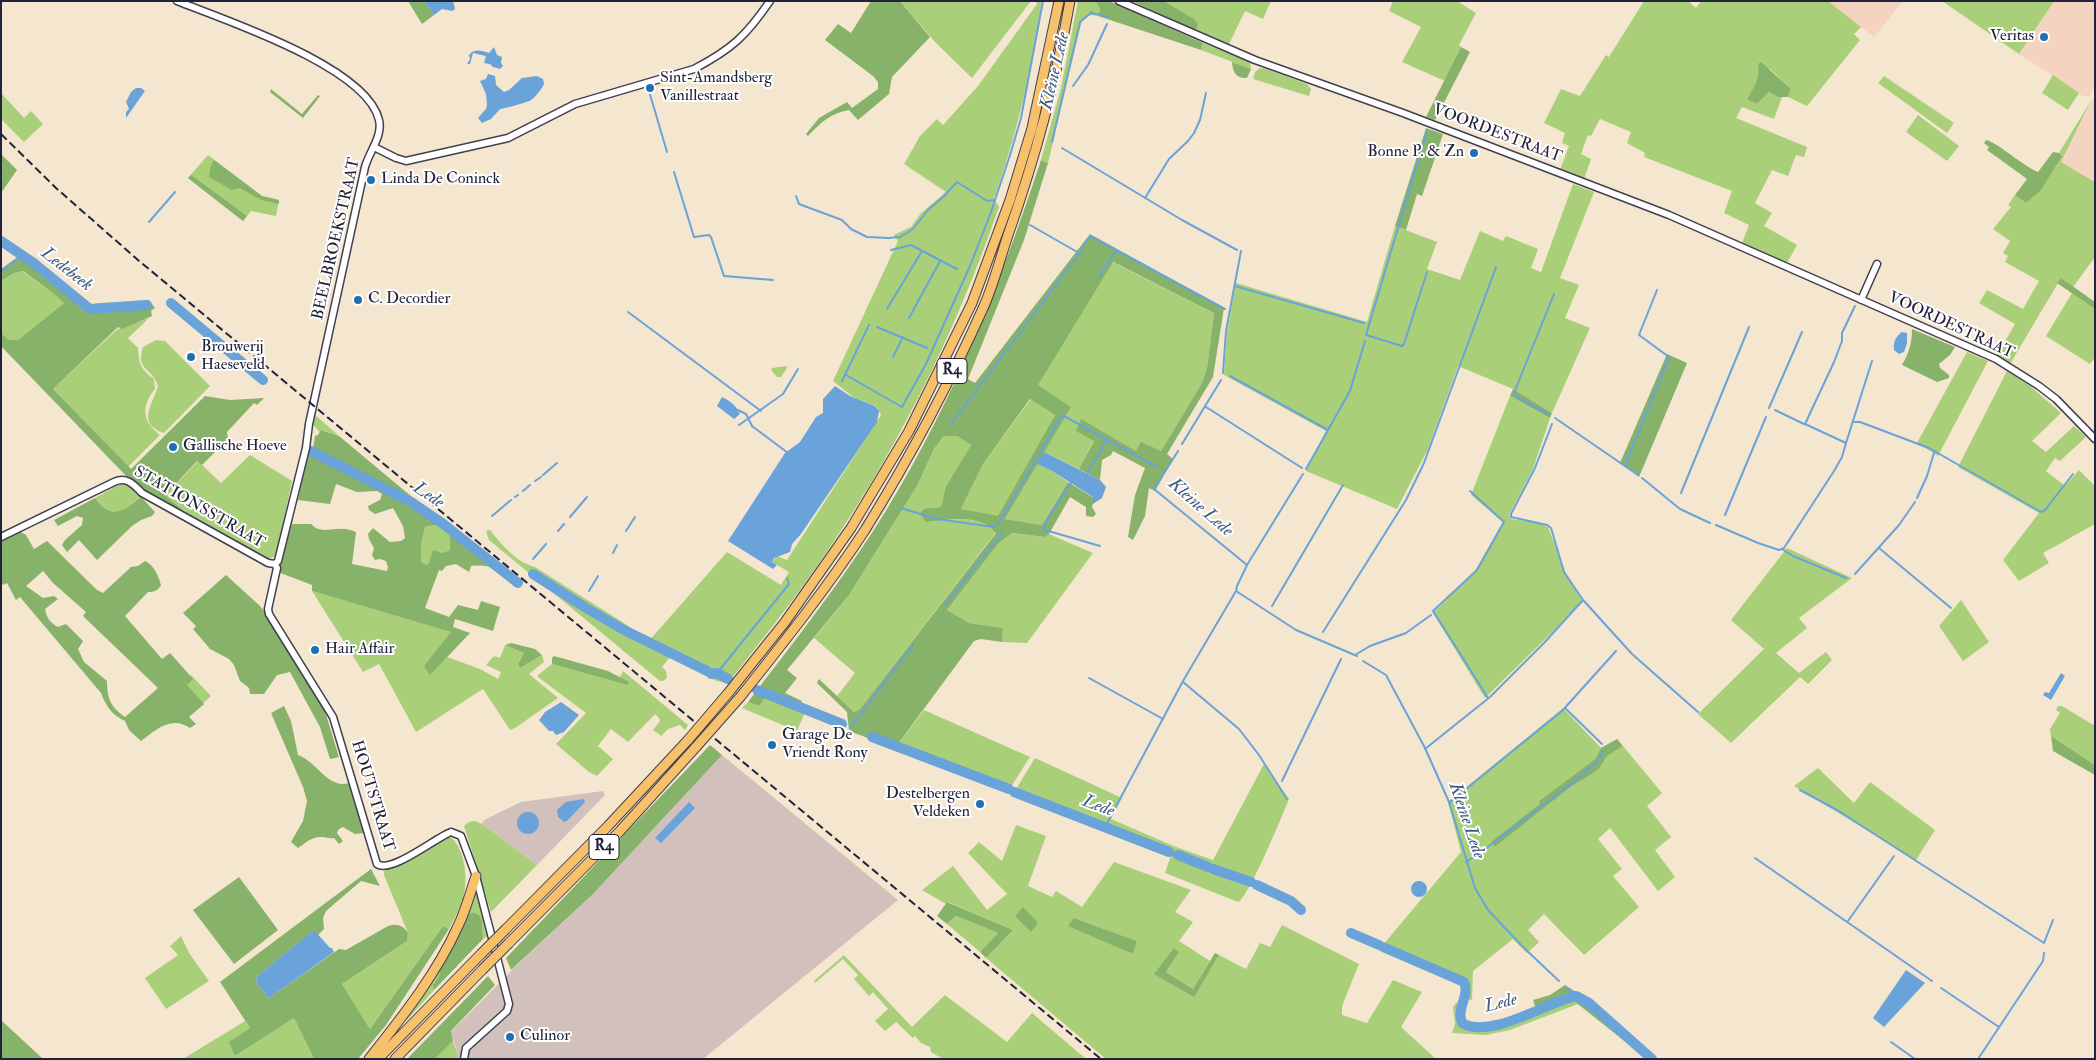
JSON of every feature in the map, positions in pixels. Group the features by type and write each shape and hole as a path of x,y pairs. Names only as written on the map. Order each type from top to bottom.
{"highway":[{"name":"R4","path":"378,1059 608,826 688,740 786,622 851,528 909,431 972,303 1010,200 1032,128 1059,1"},
{"name":"R4","path":"395,1059 620,831 696,747 741,696 796,628 864,530 921,434 984,305 1020,201 1043,124 1064,39 1070,1"},
{"path":"369,1059 403,1016 431,975 457,929 476,876"}],"street":[{"name":"BEELBROEKSTRAAT","path":"178,1 283,43 345,79 367,99 379,118 379,132 365,167 306,448"},
{"path":"374,147 406,161 508,138 575,104 694,69 704,64 731,47 751,29 770,1"},
{"name":"VOORDESTRAAT","path":"1120,1 1255,60 1403,113 1669,215 1996,359 2056,399 2095,438"},
{"path":"1861,300 1876,264"},
{"name":"STATIONSSTRAAT","path":"1,536 124,479 131,482 142,493 268,563 275,564 278,560 306,448"},
{"name":"HOUTSTRAAT","path":"275,564 277,568 268,609 269,614 333,717 377,864 383,867 388,866 410,856 446,834 454,832 463,838 476,876 509,1004 505,1012 466,1048 464,1059"}],"shaded area":[{"path":"1828,1 1903,1 1874,37"},
{"path":"2054,1 2095,1 2095,86 2089,96 2083,96 2019,54"},
{"path":"2095,95 2095,182 2061,162"},
{"path":"722,755 898,900 703,1059 459,1059 451,1032 517,965 593,894"},
{"path":"603,791 605,795 537,865 482,824 484,820 521,802"}],"green space":[{"path":"408,1 424,1 434,15 422,24"},
{"path":"871,1 900,1 930,37 892,77 889,94 858,120 849,110 843,111 826,119 808,136 806,134 819,118 847,102 852,108 878,89 878,82 873,76 825,40 838,24 851,33"},
{"path":"900,1 1031,1 972,78 936,43"},
{"path":"1036,1 1042,1 1034,52 1017,126 994,199 999,207 962,303 919,397 869,487 841,530 783,613 732,678 727,683 712,679 675,651 662,667 666,671 667,678 660,681 489,540 486,531 490,530 504,547 522,562 535,567 624,623 648,642 727,552 781,585 789,572 772,562 777,556 787,560 881,415 876,406 853,397 833,381 898,241 894,235 911,227 921,213 946,192 904,164 920,136 937,119 943,125 978,86 1037,4"},
{"path":"1078,1 1095,1 1100,9 1098,16 1088,16 1081,24 1048,163 1041,160 1061,88"},
{"path":"1095,1 1109,1 1203,43 1201,50 1098,16 1100,9"},
{"path":"1132,1 1164,1 1193,18 1198,24 1195,32"},
{"path":"1164,1 1271,1 1263,19 1245,11 1228,46 1195,32 1193,18"},
{"path":"1393,1 1457,1 1476,13 1459,45 1461,47 1445,81 1402,62 1421,27 1389,11"},
{"path":"1644,1 1688,1 1696,8 1701,1 1828,1 1861,27 1854,34 1860,40 1807,106 1788,97 1791,89 1770,69 1758,68 1758,80 1747,100 1757,104 1769,92 1782,97 1774,119 1742,107 1736,118 1807,147 1804,157 1796,155 1788,176 1772,170 1755,203 1772,213 1764,226 1797,245 1787,263 1742,243 1749,225 1724,213 1732,191 1644,157 1645,153 1627,143 1631,132 1600,119 1591,136 1588,135 1581,154 1591,159 1584,179 1560,170 1569,146 1562,143 1565,133 1544,123 1561,89 1580,96 1606,55 1609,57"},
{"path":"1942,1 2054,1 2019,54"},
{"path":"1203,43 1250,62 1251,69 1201,50"},
{"path":"1461,47 1470,52 1435,120 1426,117"},
{"path":"1232,62 1251,69 1247,78 1235,74"},
{"path":"1761,62 1791,89 1788,97 1779,97 1769,92 1757,104 1747,100 1756,83 1758,64"},
{"path":"1260,68 1307,84 1311,89 1309,96 1253,79 1255,72"},
{"path":"2053,75 2079,93 2068,110 2042,93"},
{"path":"1884,76 1954,123 1947,133 1878,83"},
{"path":"271,89 302,114 318,95 320,96 303,118 270,92"},
{"path":"1,93 24,118 31,111 43,124 24,142 1,119"},
{"path":"2092,99 2061,162 2095,182 2095,257 2073,287 2061,278 2010,364 1996,357 2015,324 1979,303 1987,290 2023,309 2039,281 2005,262 2008,256 2003,253 2010,241 1993,229 2011,207 2008,205 2015,195 2026,203 2062,156 2059,153"},
{"path":"1918,115 1959,146 1947,161 1906,132"},
{"path":"1426,128 1443,134 1422,196 1417,194 1406,230 1395,226"},
{"path":"1986,140 1997,145 2038,172 2053,152 2059,153 2062,156 2041,190 2026,203 2015,195 2027,179 1987,150 1989,147 1984,143"},
{"path":"1,154 17,170 1,193"},
{"path":"208,155 262,196 279,200 276,216 251,211 243,221 188,178"},
{"path":"214,160 262,196 279,200 279,204 261,200 240,188 232,190 209,177 210,168"},
{"path":"1041,160 1048,163 1024,240 968,379 975,383 1090,234 1224,308 1213,377 1167,454 1173,459 1155,491 1149,488 1145,516 1133,540 1128,537 1135,495 1145,468 1113,451 1111,455 1102,460 1100,480 1079,469 1094,441 1076,431 1081,419 1136,451 1141,442 1161,451 1202,383 1207,368 1214,313 1113,262 1038,385 1071,407 1005,519 1042,525 1068,482 1094,498 1092,507 1096,514 1093,517 1086,516 1086,507 1070,497 1049,534 1044,537 1012,533 998,544 947,610 969,623 1003,628 1002,642 981,639 974,641 895,748 849,731 847,712 817,683 819,679 854,712 860,709 996,533 990,527 973,520 953,519 926,522 920,514 924,509 941,507 946,486 971,445 957,436 944,436 934,449 917,486 849,595 787,670 797,678 785,693 802,701 799,709 767,695 759,706 748,702 855,559 911,467 934,425 974,339 1026,206","holes":["1030,399 1055,415 998,516 961,509 983,464"]},
{"path":"191,175 247,216 243,221 188,178"},
{"path":"1573,184 1594,192 1560,278 1579,285 1565,318 1590,328 1552,413 1513,389 1458,366 1428,449 1397,509 1306,471 1326,431 1224,375 1227,332 1236,283 1367,322 1395,226 1437,242 1427,269 1460,280 1480,231 1503,241 1506,236 1538,249 1531,268 1541,272"},
{"path":"23,253 88,305 100,303 101,307 152,304 155,308 151,311 152,316 122,329 118,327 53,389 131,469 205,396 230,400 264,398 257,405 254,403 227,432 228,439 202,465 197,461 165,495 184,511 182,514 143,491 129,479 1,346 1,333 9,340 18,340 64,303 23,271 14,273 1,281 1,269"},
{"path":"1112,262 1214,313 1207,368 1202,383 1161,451 1136,451 1082,420 1094,440 1079,469 1044,452 1071,407 1037,385"},
{"path":"22,271 64,303 18,340 9,340 1,333 1,281 14,273"},
{"path":"2061,278 2095,302 2095,309 2057,283"},
{"path":"2072,293 2095,309 2095,357 2090,364 2046,336"},
{"path":"149,300 152,304 101,307 100,303"},
{"path":"149,318 128,338 138,348 143,369 154,379 155,389 147,402 146,414 150,425 160,435 128,467 53,389 118,329"},
{"path":"1912,329 1955,347 1950,355 1939,364 1940,368 1949,375 1949,378 1937,382 1902,365 1910,348"},
{"path":"156,340 165,341 210,386 164,433 155,429 150,424 148,418 150,406 158,386 156,380 141,361 143,347"},
{"path":"1967,352 1988,361 1938,456 1917,443"},
{"path":"1667,354 1687,363 1639,477 1620,463"},
{"path":"786,366 787,368 781,377 777,377 771,370 772,368"},
{"path":"2007,371 2030,386 2061,413 2032,441 2046,452 2074,426 2086,437 2060,461 2055,458 2046,471 2065,486 2079,470 2095,486 2095,524 2043,553 2049,563 2019,581 2003,560 2039,513 1958,467"},
{"path":"1513,389 1552,413 1550,418 1510,396"},
{"path":"1510,396 1550,418 1533,469 1509,515 1511,519 1539,523 1548,527 1567,577 1583,602 1485,698 1433,613 1473,574 1503,522 1471,495"},
{"path":"1031,399 1055,415 998,517 961,509 983,464"},
{"path":"315,415 339,436 322,430 320,432 313,425"},
{"path":"321,430 339,436 509,578 487,566 471,566 469,572 456,564 446,566 442,571 439,570 425,608 449,617 458,605 478,610 481,601 500,607 493,631 455,619 453,627 470,633 430,675 424,666 451,632 312,591 312,585 278,572 292,524 311,524 320,529 343,529 356,532 352,564 387,571 386,561 375,560 372,555 374,548 368,534 373,528 390,542 401,541 405,538 403,526 393,508 375,514 369,510 368,506 380,500 382,494 377,491 357,492 336,484 330,504 298,500 309,449 313,449 315,436","holes":["440,524 449,530 450,550 442,553 433,550 429,563 426,565 421,562 421,544 425,527"]},
{"path":"944,436 957,436 971,445 946,486 941,507 933,508 926,522 973,520 989,526 996,532 860,709 854,712 837,696 855,673 814,638 849,595 917,486 934,449"},
{"path":"250,455 292,481 276,556 268,559 189,515 165,495 198,461 221,483"},
{"path":"1037,464 1068,482 1042,525 1005,519"},
{"path":"120,484 128,486 141,497 123,510 117,511 106,509 95,498"},
{"path":"141,497 155,512 152,516 132,526 97,560 79,540 67,552 62,545 82,525 83,518 77,516 58,526 54,520 95,498 106,509 117,511 123,510"},
{"path":"440,524 449,530 450,550 442,553 426,565 421,562 421,544 425,527"},
{"path":"19,531 26,535 34,549 47,541 97,590 103,593 131,567 138,566 145,561 151,565 161,585 159,589 148,592 125,616 162,659 170,653 193,679 187,685 204,704 189,717 196,724 190,728 183,724 170,724 158,729 141,741 129,730 125,721 110,710 101,693 20,597 16,600 7,583 3,585 1,582 1,541","holes":["43,571 53,583 86,612 83,616 158,688 125,717 116,710 111,702 107,681 84,662 78,649 83,641 66,624 58,627 50,621 45,609 58,599 54,596 43,598 26,586"]},
{"path":"1012,533 1043,537 1049,534 1093,553 1027,643 1002,642 1003,628 969,623 947,610 998,544"},
{"path":"1787,548 1852,578 1799,618 1807,628 1776,653 1799,673 1826,652 1832,660 1808,684 1800,677 1731,743 1698,714 1764,649 1731,620"},
{"path":"226,575 260,606 275,626 323,705 339,757 330,759 320,727 290,672 277,675 264,694 250,694 249,688 240,681 234,665 229,659 210,649 193,629 196,626 183,613"},
{"path":"312,591 452,632 425,666 430,674 447,657 480,669 498,679 501,672 486,665 494,656 500,658 505,645 524,653 518,664 520,668 542,655 544,662 529,674 558,698 510,730 483,689 416,732 379,664 363,672"},
{"path":"1961,600 1989,642 1963,661 1939,626"},
{"path":"511,643 535,649 542,655 520,668 518,664 524,653 505,645"},
{"path":"554,656 608,671 629,682 627,685 552,664"},
{"path":"552,664 627,685 620,677 623,671 688,725 685,730 680,725 668,729 661,736 653,730 660,721 655,714 628,742 611,729 598,746 613,759 597,776 589,772 556,744 586,713 538,677"},
{"path":"191,675 211,696 201,705 181,684"},
{"path":"767,695 805,712 797,731 742,708 748,702 759,706"},
{"path":"284,706 291,721 298,755 305,758 329,779 342,784 349,783 365,833 355,834 343,827 337,833 343,841 339,844 334,838 322,837 312,839 298,848 291,842 303,821 307,801 303,787 271,713"},
{"path":"2058,706 2062,706 2095,726 2095,765 2051,736 2050,729 2060,713 2056,710"},
{"path":"1563,708 1601,748 1595,759 1539,801 1541,803 1495,847 1572,786 1600,768 1606,757 1623,746 1662,793 1647,806 1671,837 1655,850 1675,877 1658,891 1610,828 1598,839 1622,869 1613,876 1639,907 1584,955 1544,914 1528,930 1539,942 1527,953 1513,939 1473,971 1472,1000 1467,999 1469,986 1466,980 1382,946 1461,852 1448,802"},
{"path":"924,710 1030,757 1007,793 895,748"},
{"path":"2051,736 2095,765 2095,775 2053,751"},
{"path":"1617,739 1623,746 1606,757 1600,768 1572,786 1495,847 1491,842 1540,804 1539,801 1595,759 1601,748"},
{"path":"710,745 722,755 593,894 511,970 506,958"},
{"path":"1035,758 1122,798 1111,819 1176,847 1213,860 1264,764 1289,799 1257,872 1243,897 1238,902 1165,873 1171,855 1013,794"},
{"path":"1818,768 1854,803 1870,782 1935,830 1916,860 1794,786"},
{"path":"475,821 482,824 537,865 491,912 464,826 469,822"},
{"path":"1016,825 1046,836 1028,886 1052,897 1056,891 1082,907 1114,862 1191,890 1175,912 1193,922 1179,941 1210,961 1193,989 1166,972 1179,952 1174,948 1155,974 1194,996 1219,955 1246,969 1260,943 1270,947 1282,925 1359,964 1342,1006 1342,1015 1367,1023 1393,980 1422,992 1401,1027 1436,1059 1106,1059 986,958 1013,930 948,902 946,904 922,890 953,866 987,910 1007,894 968,853 979,842 1002,861","holes":["1074,918 1137,941 1133,954"]},
{"path":"452,838 457,844 465,867 465,892 463,899 449,929 443,926 370,1029 342,984 407,941 408,933 384,871"},
{"path":"371,869 380,886 361,881 326,911 323,918 324,929 318,935 313,931 257,976 256,982 269,998 339,949 346,950 388,926 400,925 408,933 407,941 342,984 370,1029 443,926 449,929 386,1025 358,1059 314,1059 294,1018 235,1056 229,1042 250,1028 220,982"},
{"path":"239,877 278,930 234,964 193,910"},
{"path":"474,890 476,891 488,936 483,939 482,921 474,913 468,913"},
{"path":"947,902 1013,930 986,958 980,952 998,933 956,916 947,924 937,916"},
{"path":"1023,907 1038,923 1031,932 1015,916"},
{"path":"468,913 479,915 482,921 483,939 434,990 433,985 439,976 440,964"},
{"path":"956,916 998,933 980,952 947,924"},
{"path":"1074,918 1137,941 1133,954 1068,926"},
{"path":"181,936 189,953 209,981 166,1009 145,978 178,955 170,946"},
{"path":"1174,948 1179,952 1166,972 1193,989 1215,953 1219,955 1194,997 1154,974"},
{"path":"844,955 912,1027 945,995 1007,1042 1032,1013 1086,1059 943,1059 931,1052 930,1047 921,1043 915,1036 913,1038 896,1022 885,1031 875,1021 888,1009 873,992 869,996 854,979 858,975 843,959 815,983 814,981"},
{"path":"440,964 439,976 434,983 434,990 407,1020 405,1018"},
{"path":"488,976 495,985 451,1031 453,1041 435,1059 407,1059"},
{"path":"1565,985 1590,1001 1657,1059 1647,1059 1574,1001 1575,995 1536,1009 1533,1000 1550,995"},
{"path":"1575,998 1574,1001 1578,1004 1510,1030 1486,1035 1452,1033 1455,1024 1453,1007 1457,1002 1459,1019 1462,1024 1471,1028 1484,1029 1517,1021"},
{"path":"294,1018 314,1059 183,1059 245,1021 250,1028 230,1042 235,1056"},
{"path":"1,1020 43,1059 1,1059"},
{"path":"453,1041 459,1059 435,1059"}],"water":[{"path":"424,1 453,1 455,9 452,11 442,9 434,15"},
{"path":"494,47 497,55 502,57 501,63 503,66 500,69 484,63 486,56 473,53 470,64 467,64 470,59 469,55 474,51 489,53"},
{"path":"488,74 495,76 496,85 504,92 522,78 537,76 543,79 544,84 531,100 500,109 491,119 482,123 478,118 487,105 486,94 480,81 486,79"},
{"path":"136,88 141,88 145,91 126,118 126,112 129,109 126,102 131,92"},
{"path":"1902,332 1907,333 1907,343 1904,352 1899,354 1894,350 1894,344"},
{"path":"835,386 850,396 875,406 879,411 877,422 801,534 792,544 790,552 774,558 772,562 777,565 773,569 728,541 785,453 800,442 816,417 823,413 823,399"},
{"path":"722,397 728,400 740,414 734,419 717,406"},
{"path":"1044,452 1100,480 1106,487 1102,498 1093,504 1093,497 1052,471 1037,464"},
{"path":"2061,673 2065,676 2051,700 2043,695 2045,692 2049,693"},
{"path":"561,702 579,715 564,732 556,735 553,731 549,731 539,720 545,712"},
{"path":"584,799 585,802 567,821 564,822 558,817 557,810 566,802"},
{"path":"689,802 695,808 661,843 655,838"},
{"path":"528,812 536,815 539,823 536,831 528,834 520,831 517,823 520,815"},
{"path":"1419,881 1427,889 1419,897 1411,889"},
{"path":"314,930 334,952 269,998 256,982 257,976"},
{"path":"1906,970 1925,983 1884,1027 1873,1018"}],"waterway":[{"path":"846,375 902,407 926,364 970,266 1011,152 1021,118 1043,1"},
{"name":"Kleine Lede","path":"1052,142 1080,22 1092,12"},
{"path":"1092,13 1108,17"},
{"path":"1073,86 1088,65 1107,24"},
{"path":"649,91 667,152"},
{"path":"1145,198 1169,159 1194,133 1200,120 1206,93"},
{"path":"1427,131 1366,335 1402,346 1404,344 1427,272"},
{"name":"Kleine Lede","path":"1062,148 1182,220 1237,250"},
{"path":"674,172 694,237 709,235 711,237 724,276 773,280"},
{"path":"796,196 799,204 842,220 851,229 867,237 889,238 900,237 913,229 928,210 957,182 987,201 994,200"},
{"path":"149,222 175,192"},
{"path":"1030,225 1079,253 1090,236 1225,309"},
{"name":"Ledebeek","path":"1,241 35,264 90,309 147,305"},
{"path":"891,250 911,245 957,269"},
{"path":"1099,276 1117,250"},
{"path":"887,309 922,251"},
{"name":"Kleine Lede","path":"1223,373 1226,331 1241,251"},
{"path":"951,424 1079,254"},
{"path":"1,272 23,256"},
{"path":"909,318 940,261"},
{"path":"1323,632 1406,500 1424,463 1496,267"},
{"path":"1235,286 1364,323"},
{"path":"1625,465 1669,357 1639,335 1657,290"},
{"path":"1548,414 1517,397 1514,393 1554,294"},
{"name":"Ledebeek","path":"171,303 263,380"},
{"path":"1716,525 1758,543 1779,550 1784,548 1834,471 1842,457 1846,443 1805,424 1834,362 1842,341 1842,333 1855,306"},
{"path":"628,312 761,411"},
{"path":"842,381 869,325"},
{"path":"877,327 927,348"},
{"path":"1681,493 1749,327"},
{"path":"1769,408 1802,332"},
{"path":"893,357 903,337"},
{"path":"1306,469 1350,391 1365,341"},
{"path":"1846,443 1872,361"},
{"path":"739,425 783,394 798,369"},
{"path":"1230,376 1328,430"},
{"name":"Kleine Lede","path":"1182,444 1221,380"},
{"path":"1206,407 1302,468"},
{"path":"738,410 746,414 752,426 788,453"},
{"path":"1775,410 1804,424"},
{"path":"901,508 937,519 994,527 999,524 1062,415 1157,467"},
{"path":"1725,515 1766,417"},
{"path":"1555,418 1638,475"},
{"path":"1853,422 1860,422 1929,448 2041,512 2045,510 2073,474"},
{"path":"1425,749 1490,697 1544,643 1583,600 1564,572 1551,528 1547,525 1511,517 1535,468 1552,424"},
{"path":"1087,474 1107,439"},
{"name":"Lede","path":"311,451 411,502 442,523 518,583"},
{"name":"Kleine Lede","path":"1178,451 1154,489 1247,565 1236,591 1296,630 1357,656"},
{"path":"1917,498 1927,476 1934,453"},
{"path":"543,475 557,463"},
{"path":"1247,565 1303,474"},
{"path":"535,481 541,477"},
{"path":"1642,478 1680,509 1710,523"},
{"path":"1071,483 1045,523 1045,530 1100,546"},
{"path":"523,491 530,485"},
{"path":"1272,606 1343,485"},
{"path":"1470,491 1504,522 1477,570 1433,611 1488,698"},
{"path":"570,517 587,497"},
{"path":"492,516 511,500"},
{"path":"1855,574 1899,525 1915,502"},
{"path":"626,531 635,517"},
{"path":"558,531 564,524"},
{"path":"945,605 1003,532"},
{"path":"533,559 546,544"},
{"path":"613,553 617,545"},
{"path":"1879,548 1951,608"},
{"path":"1782,549 1793,556 1846,578"},
{"name":"Lede","path":"533,574 624,630 707,671"},
{"path":"589,591 598,576"},
{"path":"717,673 789,584 787,578"},
{"path":"1105,827 1183,681 1236,591"},
{"path":"1584,601 1632,654 1698,712"},
{"path":"1355,655 1370,646 1406,633 1431,615"},
{"path":"850,728 913,645"},
{"path":"1450,802 1562,711 1616,651"},
{"path":"1282,781 1341,659"},
{"name":"Kleine Lede","path":"1363,661 1386,675 1425,748 1449,802 1475,888 1488,910 1559,981"},
{"name":"Lede","path":"711,674 717,673 728,679"},
{"path":"1089,678 1163,719"},
{"path":"1183,682 1239,729 1259,755 1287,799"},
{"name":"Lede","path":"757,690 842,724"},
{"path":"1565,708 1602,744"},
{"name":"Lede","path":"872,737 1009,789"},
{"path":"1466,862 1580,777 1599,760 1603,751"},
{"path":"1800,790 1837,810 2044,943 2053,920"},
{"name":"Lede","path":"1014,792 1169,852"},
{"name":"Lede","path":"1178,855 1208,867"},
{"path":"1848,921 1894,856"},
{"path":"1755,858 1932,981"},
{"name":"Lede","path":"1213,869 1251,882"},
{"name":"Lede","path":"1257,885 1291,901 1301,910"},
{"name":"Lede","path":"1351,933 1379,945"},
{"name":"Lede","path":"1383,947 1464,982 1465,992 1461,1012 1462,1023 1474,1027 1503,1024 1576,996 1589,1003 1652,1059"},
{"path":"1978,1059 2043,961 2044,953"},
{"name":"Kleine Lede","path":"1565,987 1580,997"},
{"path":"1941,988 1999,1027"},
{"path":"1891,1042 1915,1059"}],"railway":[{"path":"1,134 56,188 138,260 1101,1059"}],"place":[{"name":"Veritas","path":"2044,37"},
{"name":"Sint-Amandsberg Vanillestraat","path":"650,88"},
{"name":"Bonne P. & Zn","path":"1474,153"},
{"name":"Linda De Coninck","path":"371,180"},
{"name":"C. Decordier","path":"358,300"},
{"name":"Brouwerij Haeseveld","path":"191,357"},
{"name":"Gallische Hoeve","path":"173,447"},
{"name":"Hair Affair","path":"315,650"},
{"name":"Garage De Vriendt Rony","path":"772,745"},
{"name":"Destelbergen Veldeken","path":"980,804"},
{"name":"Culinor","path":"510,1037"}]}
